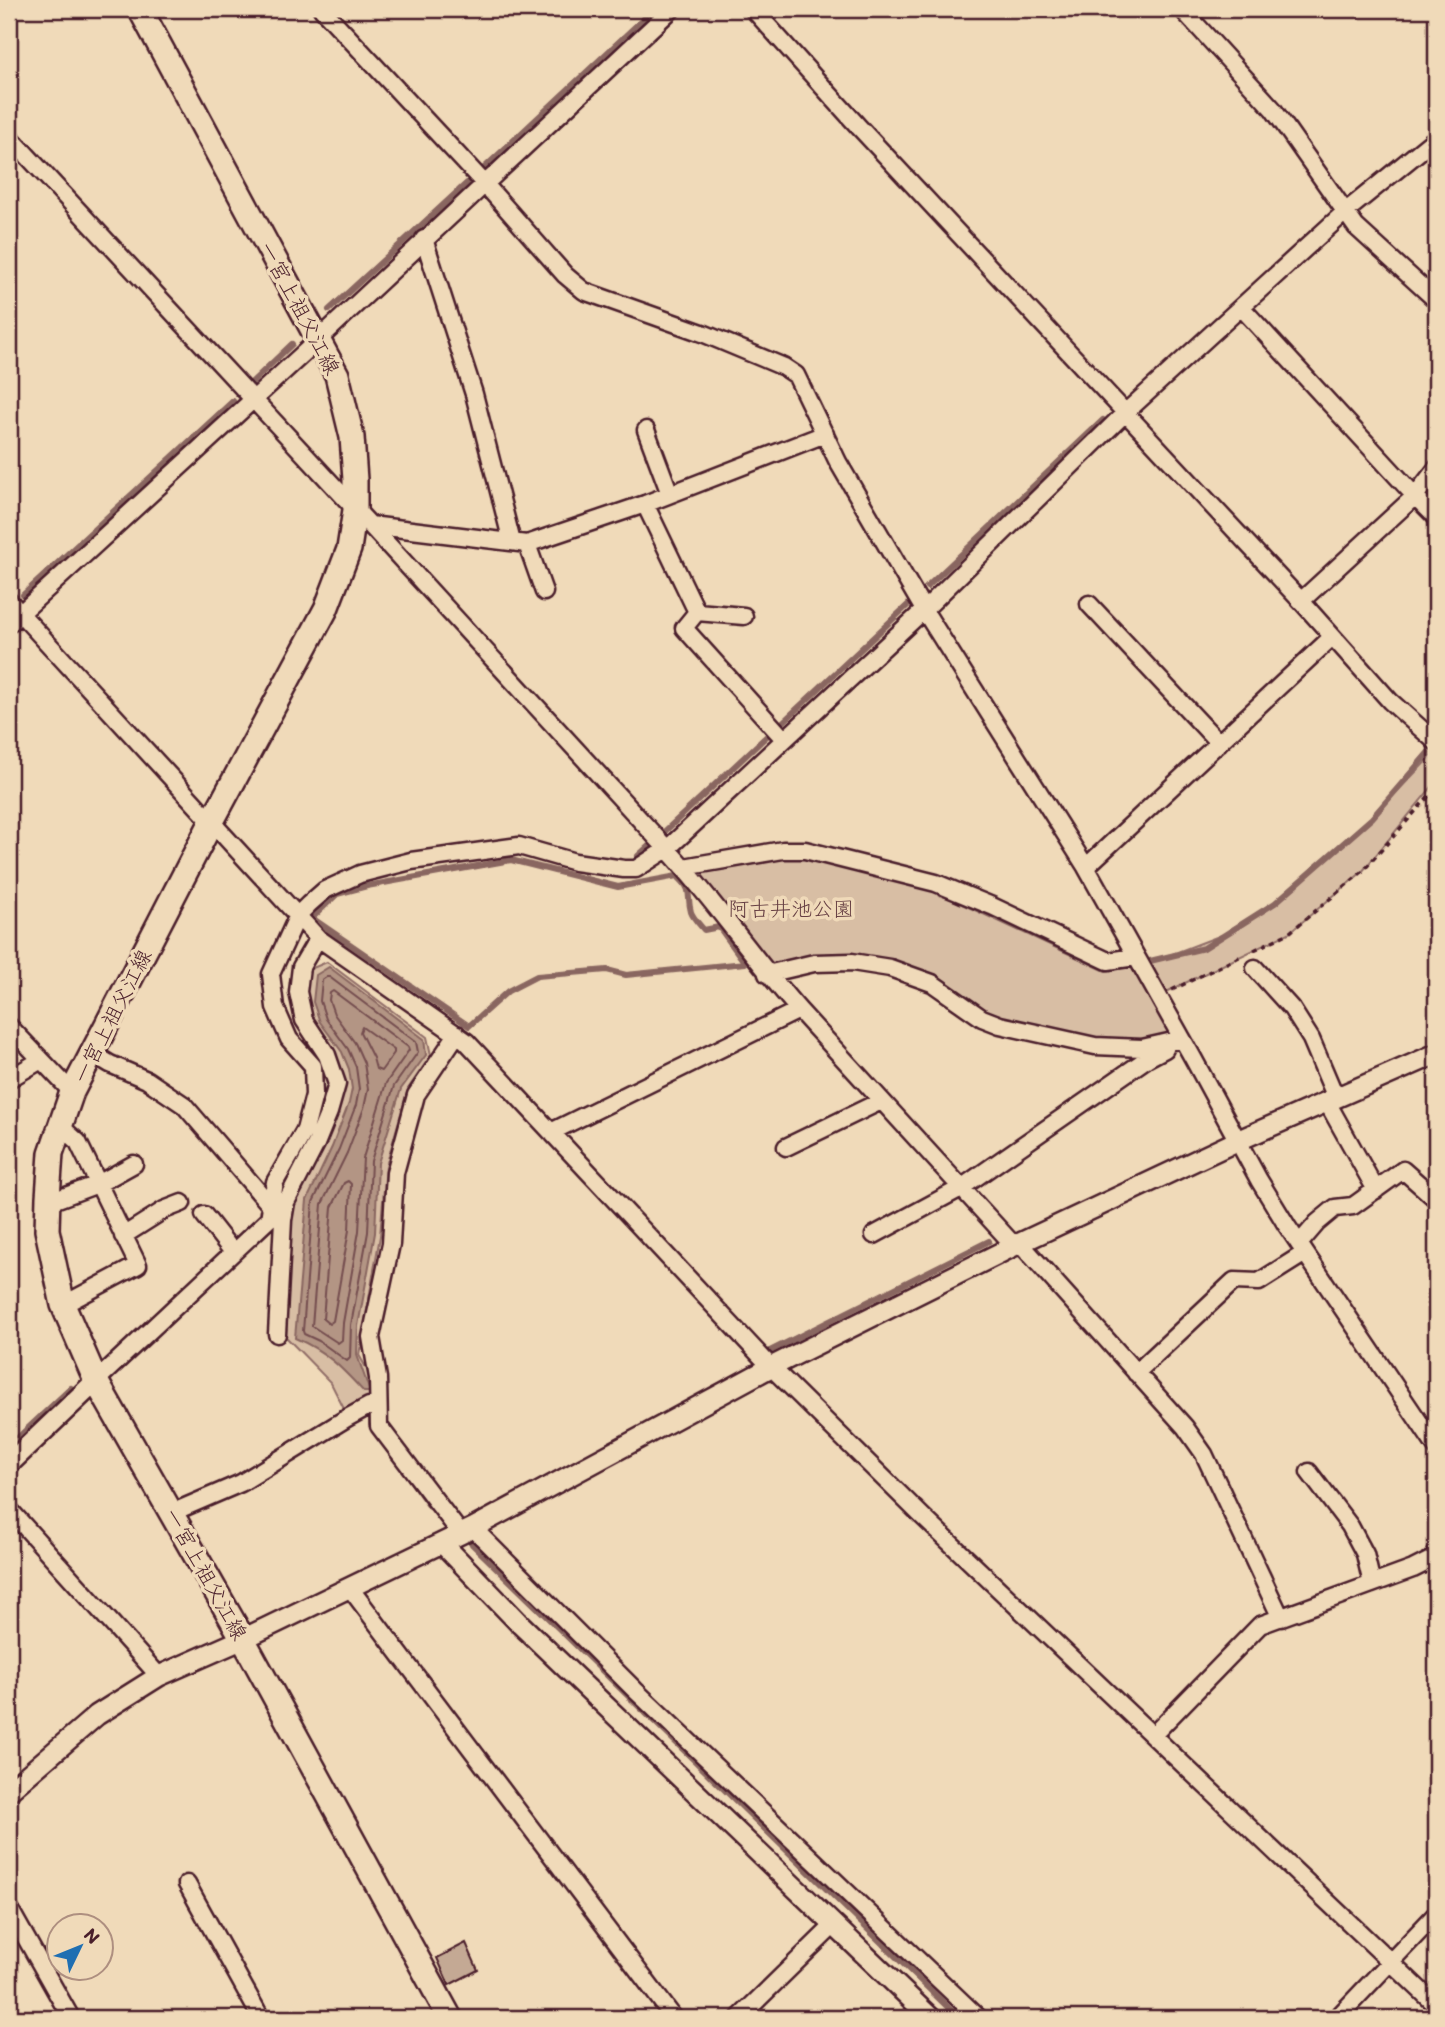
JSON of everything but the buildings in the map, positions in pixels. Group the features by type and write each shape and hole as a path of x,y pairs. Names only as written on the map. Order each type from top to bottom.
{"main road":[{"name":"一宮上祖父江線","path":"140,9 337,375 352,437 363,517 326,609 211,823 72,1092 51,1153 47,1230 63,1305 96,1381 243,1639 450,2018"}],"street":[{"path":"322,9 484,183 565,275 584,291 705,334 784,367 796,375 838,462 924,610 1086,867 1259,1180 1436,1447"},
{"path":"673,9 318,340 12,613 318,938 466,1041 771,1367 922,1516 1436,2005"},
{"path":"753,9 858,126 1301,601 1390,701 1436,741"},
{"path":"1182,9 1273,109 1356,227 1436,300"},
{"path":"9,136 684,867 767,974 799,1010 1010,1241 1020,1242 1185,1427 1204,1454 1281,1618"},
{"path":"9,1464 269,1219 275,1182 305,1130 314,1095 313,1066 289,1039 275,1007 271,974 298,915 326,890 360,874 411,861 519,846 575,862 636,869 667,849 924,610 1126,412 1345,212 1436,138"},
{"path":"424,239 519,543 544,592"},
{"path":"1241,307 1436,517"},
{"path":"646,430 670,495"},
{"path":"363,517 519,543 645,504 825,434"},
{"path":"1301,601 1415,496 1436,469"},
{"path":"645,504 697,612"},
{"path":"1089,604 1219,743"},
{"path":"697,612 684,628 784,739"},
{"path":"697,612 744,616"},
{"path":"1086,867 1332,637"},
{"path":"684,867 783,850 804,850 936,883 992,905 1108,961 1135,957"},
{"path":"277,1334 286,1202 316,1144 337,1084 327,1055 304,1020 298,992 301,967 318,938"},
{"path":"767,974 814,962 852,962 890,968 932,983 982,1018 1000,1025 1095,1046 1142,1048 1182,1039"},
{"path":"1255,968 1292,1009 1311,1039 1331,1100 1376,1190"},
{"path":"551,1132 799,1010"},
{"path":"9,1026 72,1092"},
{"path":"457,1034 416,1095 395,1173 391,1244 371,1337 377,1378 379,1426 467,1531 979,2018"},
{"path":"874,1235 961,1188 1148,1058 1182,1039"},
{"path":"92,1053 147,1080 184,1105 283,1220"},
{"path":"9,1791 97,1715 159,1676 243,1639 467,1531 771,1367 1020,1242 1237,1141 1436,1054"},
{"path":"9,1079 41,1060"},
{"path":"786,1147 881,1101"},
{"path":"60,1126 78,1142 138,1265 63,1305"},
{"path":"47,1203 98,1184 134,1164"},
{"path":"1136,1373 1234,1281 1259,1282 1302,1248 1317,1223 1335,1208 1353,1206 1403,1170 1436,1199"},
{"path":"123,1236 164,1210 182,1203"},
{"path":"204,1215 233,1252"},
{"path":"171,1513 241,1483 347,1418 378,1404"},
{"path":"1308,1472 1350,1526 1364,1554 1372,1584"},
{"path":"9,1510 159,1676"},
{"path":"442,1543 517,1622 931,2018"},
{"path":"1153,1735 1261,1625 1413,1569 1433,1559 1436,1554"},
{"path":"350,1588 674,2018"},
{"path":"187,1884 261,2018"},
{"path":"9,1908 71,2018"},
{"path":"1337,2018 1436,1914"},
{"path":"739,2018 834,1926"}],"path":[{"path":"1254,950 1289,933 1362,872 1436,788"},
{"path":"1158,996 1242,956"}],"green space":[{"name":"阿古井池公園","path":"1436,751 1436,782 1362,872 1289,933 1158,996 1182,1039 1142,1048 1000,1025 932,983 852,962 767,974 684,867 783,850 892,872 1141,966 1227,933 1275,903 1372,818"},
{"path":"327,962 427,1037 431,1055 408,1089 386,1166 380,1236 359,1355 373,1380 373,1394 346,1413 331,1383 286,1337 291,1203 324,1146 337,1114 341,1085 311,1019 303,991 308,970"}],"water":[{"path":"329,967 424,1039 426,1055 401,1089 378,1163 375,1233 358,1326 357,1355 370,1392 364,1392 325,1354 295,1338 307,1200 332,1147 352,1089 349,1069 342,1052 320,1022 313,1002 316,975"}],"waterway":[{"path":"482,170 654,9"},
{"path":"329,310 467,183"},
{"path":"250,384 292,344"},
{"path":"23,595 233,401"},
{"path":"927,587 1103,420"},
{"path":"782,723 910,603"},
{"path":"664,832 769,734"},
{"path":"1150,961 1204,948 1275,903 1372,818 1428,753"},
{"path":"638,856 652,843"},
{"path":"511,860 618,887 677,876 688,889 691,912 704,930 719,927 745,963 626,975 607,970 537,976 508,991 469,1026 312,918 337,894 511,860"},
{"path":"958,900 1106,969 1117,967"},
{"path":"768,1352 989,1241"},
{"path":"9,1446 71,1388"},
{"path":"371,1413 371,1425 375,1431"},
{"path":"410,1479 430,1507"},
{"path":"472,1544 959,2018"}]}
